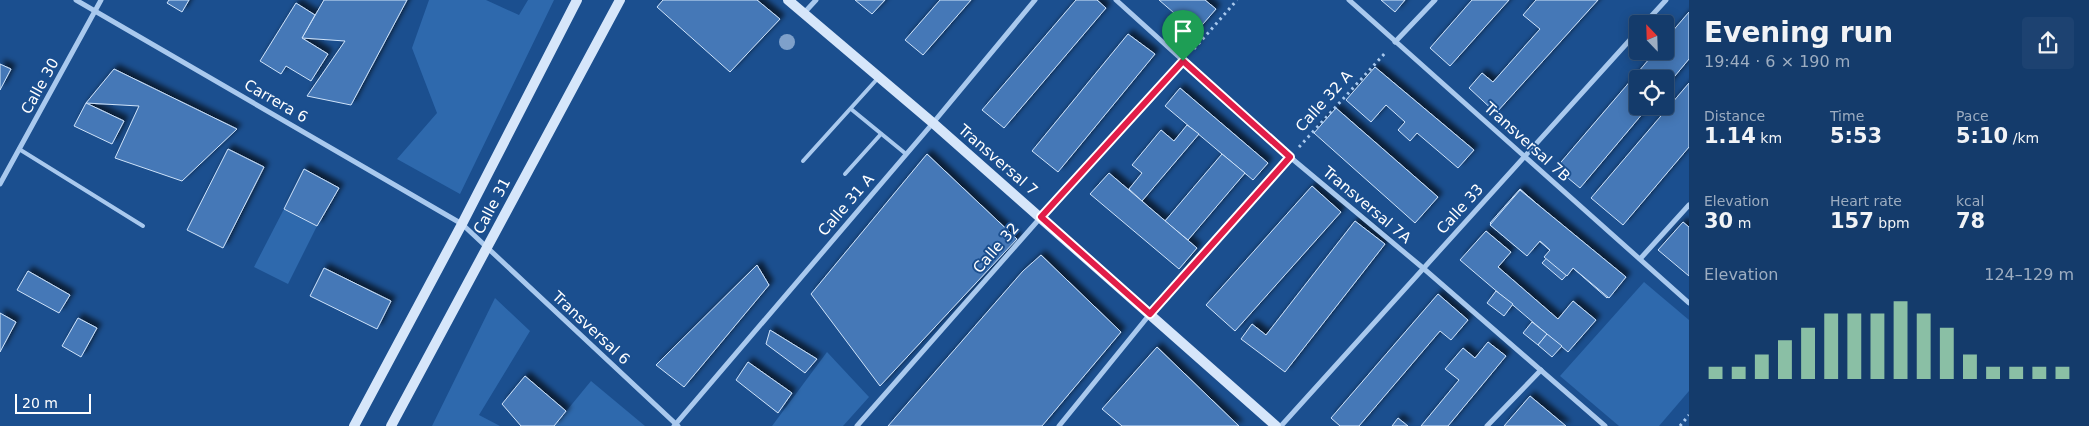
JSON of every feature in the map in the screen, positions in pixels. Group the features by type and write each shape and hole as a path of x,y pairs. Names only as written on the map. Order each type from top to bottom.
{"main road":[{"name":"Calle 31","path":"354,426 462,224 577,0"},
{"name":"Calle 31","path":"391,426 620,0"},
{"name":"Transversal 7","path":"788,0 1041,217 1276,426"}],"street":[{"name":"Carrera 6","path":"76,0 462,224 486,247"},
{"name":"Calle 30","path":"0,184 101,0"},
{"path":"804,13 816,0"},
{"name":"Calle 31 A","path":"676,425 1035,0"},
{"name":"Transversal 7A","path":"1116,0 1290,157 1423,268 1605,426"},
{"name":"Transversal 7B","path":"1349,0 1689,303"},
{"path":"1395,42 1435,0"},
{"path":"1652,15 1666,0"},
{"name":"Calle 33","path":"1281,426 1629,41"},
{"name":"Calle 32","path":"857,426 1041,217 1183,61"},
{"path":"1059,426 1150,314 1290,157"},
{"path":"1640,259 1689,205"},
{"name":"Transversal 6","path":"486,247 676,425"},
{"path":"1487,426 1541,370"}],"lane":[{"path":"803,161 879,77"},
{"path":"850,109 906,154"},
{"path":"845,174 881,134"},
{"path":"19,149 143,226"}],"path":[{"path":"1183,61 1237,0"},
{"name":"Calle 32 A","path":"1290,157 1395,42"},
{"path":"1680,426 1689,415"}],"shaded area":[{"path":"429,0 486,0 519,15 528,0 554,0 460,194 397,159 437,113 412,48"},
{"path":"284,209 317,226 288,284 254,267"},
{"path":"1644,282 1689,320 1689,391 1659,426 1619,426 1560,376"},
{"path":"495,298 530,331 479,415 500,426 432,426"},
{"path":"827,352 869,397 843,426 772,426"},
{"path":"591,381 645,426 554,426"}],"building":[{"path":"169,0 189,0 182,12 167,3"},
{"path":"324,0 407,0 351,105 307,96 345,41 302,38"},
{"path":"663,0 757,0 780,19 730,72 657,7"},
{"path":"855,0 885,0 872,14"},
{"path":"940,0 971,0 923,55 905,40"},
{"path":"1076,0 1097,0 1106,8 1004,128 982,110"},
{"path":"1159,0 1205,0 1216,9 1196,32"},
{"path":"1381,0 1405,0 1395,12"},
{"path":"1472,0 1509,0 1450,66 1430,48"},
{"path":"1536,0 1598,0 1496,113 1469,88 1482,73 1493,82 1540,29 1523,15"},
{"path":"296,3 315,15 302,38 328,54 311,81 286,66 281,74 260,61"},
{"path":"1689,12 1689,59 1674,77 1674,70 1640,70 1648,60 1674,60 1674,30"},
{"path":"1128,34 1155,54 1058,172 1032,151"},
{"path":"0,64 11,69 0,90"},
{"path":"1375,67 1474,150 1458,168 1417,133 1410,141 1398,130 1405,122 1386,105 1371,122 1346,100"},
{"path":"114,69 237,129 182,181 115,158 139,106 86,103"},
{"path":"1629,83 1629,115 1641,115 1580,188 1556,168"},
{"path":"1689,83 1689,147 1623,225 1591,198 1662,115 1674,115 1674,101"},
{"path":"1180,88 1268,163 1253,180 1165,106"},
{"path":"86,103 124,121 112,144 74,126"},
{"path":"1336,108 1438,197 1415,223 1314,133"},
{"path":"1187,125 1199,134 1142,201 1129,189 1142,173 1132,165 1161,130 1174,141"},
{"path":"228,149 264,167 223,248 187,230"},
{"path":"927,154 1017,239 880,386 811,294"},
{"path":"1222,154 1245,173 1188,240 1165,221"},
{"path":"304,169 339,188 317,226 284,209"},
{"path":"1109,173 1197,248 1179,269 1090,194"},
{"path":"1312,186 1341,212 1235,331 1206,305"},
{"path":"1520,189 1623,280 1607,298 1573,268 1562,280 1542,263 1552,252 1538,240 1525,254 1490,223"},
{"path":"1520,190 1626,277 1609,298 1573,268 1567,276 1544,257 1550,250 1540,241 1527,256 1490,225"},
{"path":"1355,221 1385,244 1285,372 1241,339 1252,324 1266,335"},
{"path":"1683,222 1689,227 1689,276 1658,250"},
{"path":"1486,231 1511,252 1498,267 1558,319 1573,301 1596,320 1568,352 1460,260"},
{"path":"1041,255 1121,332 1042,426 888,426 1023,271"},
{"path":"757,265 769,285 684,387 656,365"},
{"path":"324,268 391,301 377,329 310,296"},
{"path":"28,271 70,295 59,313 17,290"},
{"path":"1496,291 1513,304 1504,316 1487,303"},
{"path":"1438,294 1468,320 1451,340 1440,331 1359,426 1340,426 1331,418"},
{"path":"0,313 16,322 0,352"},
{"path":"78,318 97,328 81,357 62,346"},
{"path":"1532,322 1547,334 1538,345 1523,333"},
{"path":"770,330 817,359 805,373 766,344"},
{"path":"1547,334 1562,346 1552,357 1538,345"},
{"path":"1488,342 1506,356 1448,426 1421,426 1459,380 1445,369 1463,348 1475,358"},
{"path":"1157,347 1239,426 1122,426 1102,409"},
{"path":"748,362 792,393 778,413 736,380"},
{"path":"525,376 566,411 554,426 521,426 502,404"},
{"path":"1530,396 1566,426 1504,426"},
{"path":"1398,418 1408,426 1392,426"}],"route":[{"path":"1183,61 1290,157 1150,314 1041,217 1183,61"}]}
